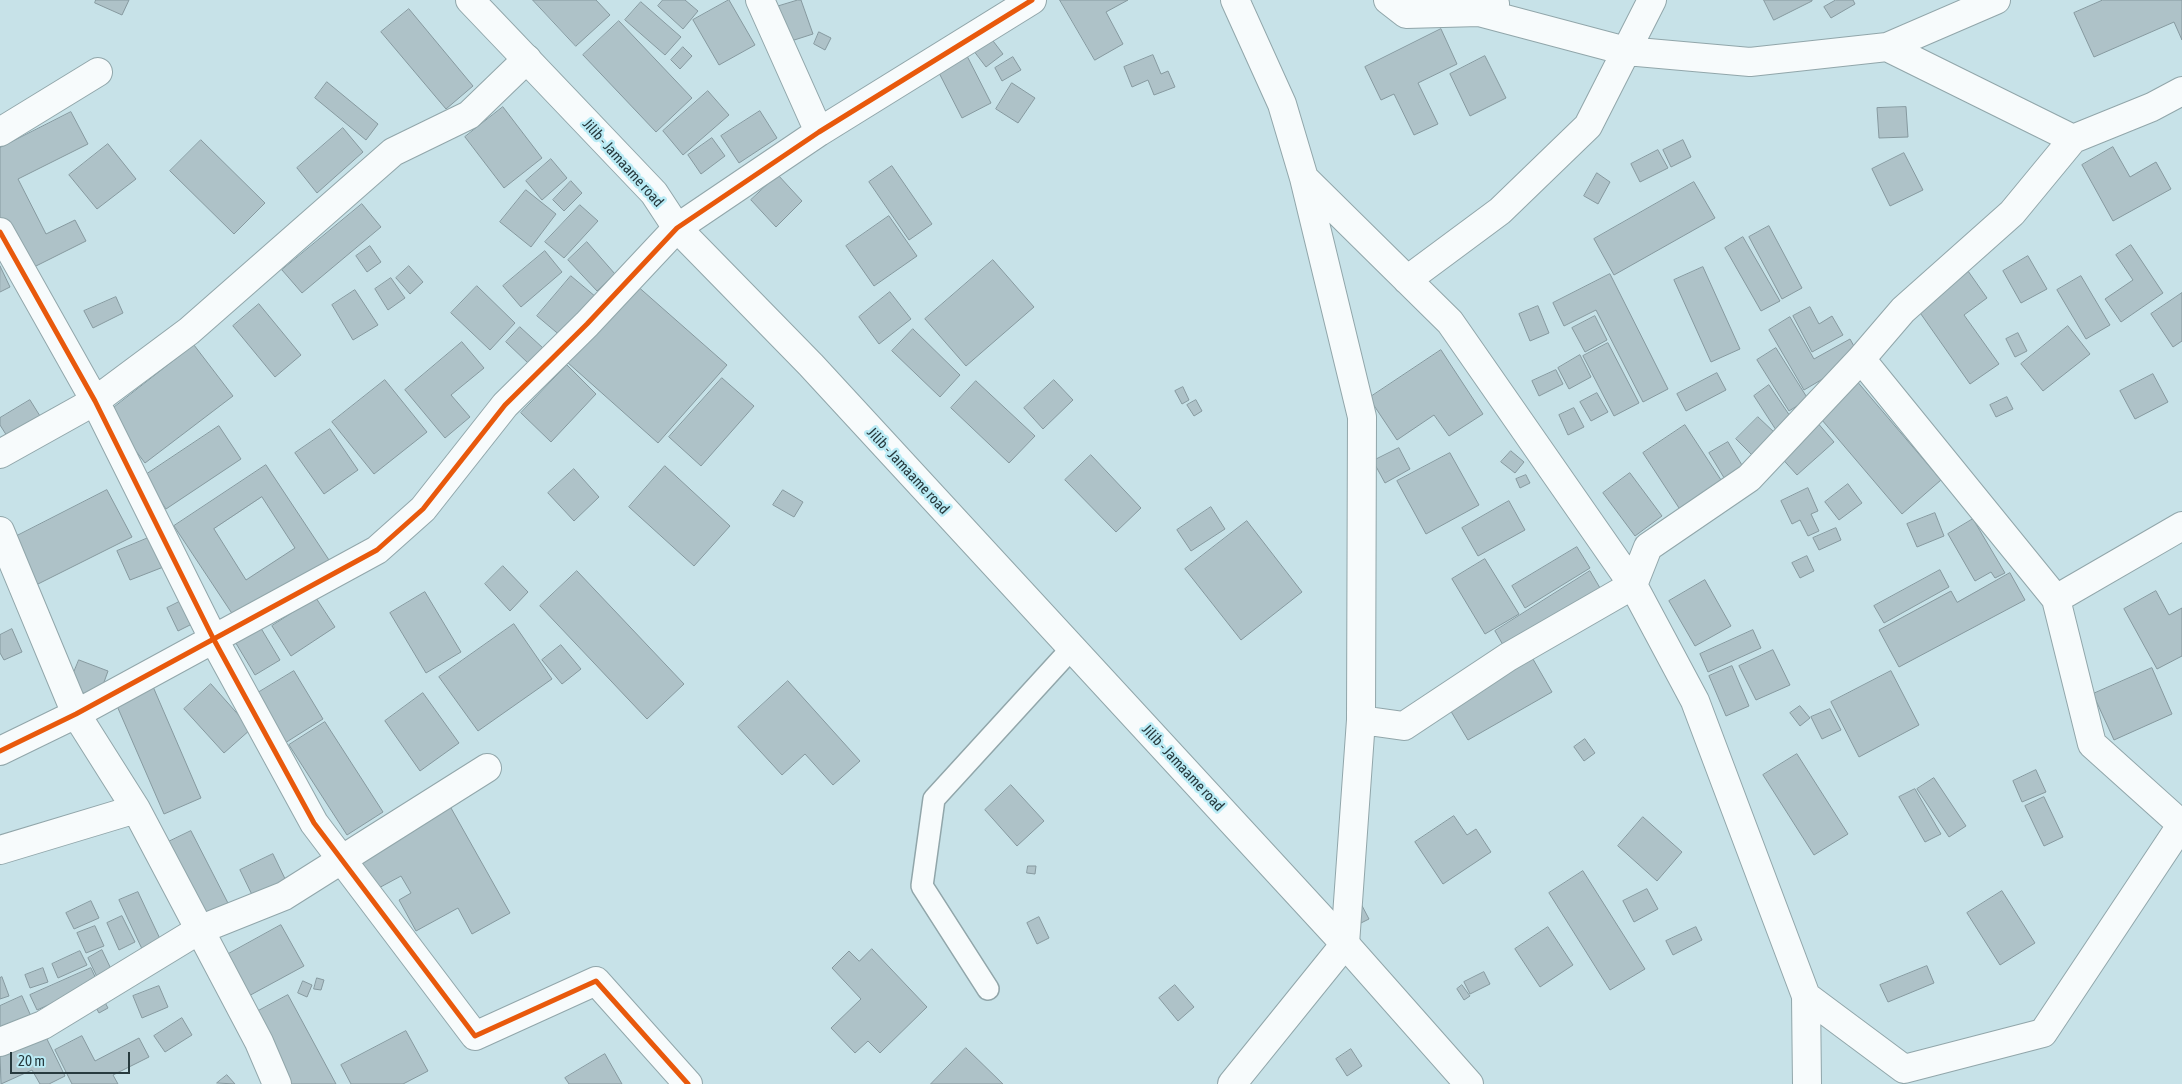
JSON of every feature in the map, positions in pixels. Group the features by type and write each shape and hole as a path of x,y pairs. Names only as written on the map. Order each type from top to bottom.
{"street":[{"name":"Jilib - Jamaame road","path":"470,0 654,194 677,228 811,365 1345,944 1469,1084"},
{"path":"760,0 820,132"},
{"path":"0,751 76,714 377,550 423,509 505,405 587,324 677,228 820,132 1032,0"},
{"path":"1232,1084 1345,944 1361,720 1362,418 1304,178 1282,104 1235,0"},
{"path":"1388,0 1406,14 1479,12 1626,52 1750,62 1887,47 1996,0"},
{"path":"1479,12 1503,0"},
{"path":"1407,280 1500,211 1588,126 1652,0"},
{"path":"1887,47 2073,139"},
{"path":"0,454 95,401 189,331 394,152 469,115 527,58"},
{"path":"0,132 98,72"},
{"path":"1361,720 1404,726 1508,657 1633,585 1648,547 1749,478 1861,359 1903,310 2012,213 2073,139 2152,107 2182,91"},
{"path":"1304,178 1450,322 1633,585 1695,701 1806,996 1807,1084"},
{"path":"0,232 95,401 213,638 314,823 475,1036 596,981 688,1084"},
{"path":"1806,996 1904,1069 2044,1033 2182,824 2092,744 2056,599 1861,359"},
{"path":"2056,599 2182,526"},
{"path":"0,531 76,714 136,809 259,1042 277,1084"},
{"path":"0,1042 42,1024 199,930 284,896 487,768"},
{"path":"0,850 136,809"}],"lane":[{"path":"988,989 922,886 934,798 1072,648"}],"building":[{"path":"96,0 129,0 122,15 95,3"},
{"path":"533,0 596,0 610,15 576,46"},
{"path":"663,0 685,0 698,11 683,29 658,6"},
{"path":"729,0 755,45 719,65 693,20"},
{"path":"801,0 813,34 788,42 776,7"},
{"path":"1060,0 1128,0 1106,12 1123,44 1095,60"},
{"path":"1764,0 1812,0 1812,1 1774,20"},
{"path":"1836,0 1853,0 1855,4 1831,18 1824,7"},
{"path":"2103,0 2182,0 2182,40 2174,22 2094,57 2074,13"},
{"path":"641,2 681,37 665,55 625,20"},
{"path":"409,9 473,86 446,109 381,32"},
{"path":"619,21 692,98 656,132 583,55"},
{"path":"1441,29 1457,64 1418,83 1438,124 1414,135 1394,94 1381,100 1365,67"},
{"path":"819,32 831,38 825,50 814,44"},
{"path":"987,33 1003,54 986,67 970,46"},
{"path":"683,47 692,56 680,69 671,60"},
{"path":"965,52 991,103 962,118 936,67"},
{"path":"1153,55 1161,74 1168,71 1175,87 1154,95 1148,80 1132,87 1124,67"},
{"path":"1485,56 1506,98 1470,116 1450,74"},
{"path":"1013,57 1021,70 1002,81 995,68"},
{"path":"327,82 378,124 366,140 315,98"},
{"path":"1012,83 1035,98 1018,123 996,109"},
{"path":"708,91 729,115 683,155 663,131"},
{"path":"503,107 542,158 504,188 465,137"},
{"path":"1906,107 1908,137 1879,138 1877,108"},
{"path":"760,111 777,138 739,163 721,136"},
{"path":"71,112 88,144 18,179 46,234 75,220 86,241 26,271 0,218 0,148"},
{"path":"343,128 363,152 317,193 297,168"},
{"path":"712,138 725,156 701,174 688,155"},
{"path":"201,140 265,203 234,234 170,171"},
{"path":"1683,140 1691,157 1671,167 1663,150"},
{"path":"108,144 136,179 97,209 69,175"},
{"path":"2113,147 2130,177 2156,162 2171,189 2113,221 2082,165"},
{"path":"1658,150 1668,168 1640,182 1631,164"},
{"path":"1904,153 1923,190 1890,206 1872,169"},
{"path":"551,159 567,178 542,200 526,181"},
{"path":"892,166 932,224 909,240 869,182"},
{"path":"1597,173 1610,182 1598,204 1584,196"},
{"path":"778,175 802,201 776,227 751,200"},
{"path":"571,181 582,193 564,211 553,200"},
{"path":"1694,182 1715,218 1614,275 1594,239"},
{"path":"526,190 556,214 531,247 500,222"},
{"path":"362,204 381,227 302,293 282,270"},
{"path":"580,205 598,221 564,258 545,242"},
{"path":"889,216 917,256 874,286 846,246"},
{"path":"1769,226 1802,288 1782,299 1749,237"},
{"path":"1743,237 1780,301 1761,311 1725,248"},
{"path":"587,242 615,274 597,291 568,260"},
{"path":"2131,245 2163,293 2121,322 2105,299 2133,280 2116,255"},
{"path":"370,246 381,262 367,272 356,256"},
{"path":"545,251 562,272 521,307 503,286"},
{"path":"2028,256 2047,289 2021,303 2003,271"},
{"path":"993,260 1034,307 966,366 925,319"},
{"path":"0,266 10,287 0,292"},
{"path":"409,266 423,282 410,294 396,278"},
{"path":"1703,267 1740,349 1711,362 1674,280"},
{"path":"1968,271 1987,298 1964,315 1999,364 1970,384 1916,307"},
{"path":"1610,274 1668,389 1643,402 1596,310 1564,326 1553,303"},
{"path":"571,276 596,297 562,337 537,316"},
{"path":"2081,276 2110,325 2086,339 2057,290"},
{"path":"391,278 405,298 388,310 375,289"},
{"path":"635,284 727,365 658,443 567,362"},
{"path":"477,286 515,323 490,350 451,313"},
{"path":"355,290 378,325 353,340 332,305"},
{"path":"890,292 911,319 879,344 859,317"},
{"path":"2182,293 2182,341 2173,347 2151,314"},
{"path":"116,297 123,313 93,328 84,311"},
{"path":"259,304 301,355 275,377 233,326"},
{"path":"1538,306 1549,333 1530,341 1519,314"},
{"path":"1810,307 1819,324 1832,316 1843,335 1812,352 1793,316"},
{"path":"1595,316 1607,340 1585,352 1572,328"},
{"path":"1790,317 1814,359 1850,339 1860,357 1804,390 1769,330"},
{"path":"2068,326 2090,354 2043,391 2021,364"},
{"path":"520,327 543,348 528,363 506,342"},
{"path":"913,329 960,375 940,397 892,351"},
{"path":"2018,333 2027,351 2015,357 2006,339"},
{"path":"462,342 484,368 451,395 470,417 445,438 405,390"},
{"path":"1608,343 1639,403 1614,416 1583,356"},
{"path":"194,345 233,396 145,463 107,413"},
{"path":"1776,348 1808,399 1789,411 1757,360"},
{"path":"1441,350 1483,414 1449,436 1434,415 1397,440 1369,398"},
{"path":"1580,355 1591,377 1569,389 1558,368"},
{"path":"567,365 596,394 551,442 521,413"},
{"path":"1556,370 1563,384 1539,396 1532,381"},
{"path":"1717,373 1726,390 1686,411 1677,394"},
{"path":"2153,374 2168,402 2135,419 2120,391"},
{"path":"722,378 754,406 701,466 669,437"},
{"path":"1855,379 1941,480 1902,514 1816,413"},
{"path":"385,380 427,432 374,474 332,422"},
{"path":"1054,380 1073,400 1043,429 1024,408"},
{"path":"976,381 1035,436 1009,463 951,408"},
{"path":"1769,385 1792,419 1776,430 1754,396"},
{"path":"1183,387 1189,400 1182,404 1175,391"},
{"path":"1597,393 1608,412 1591,421 1580,402"},
{"path":"2007,397 2013,409 1996,417 1990,405"},
{"path":"30,400 45,424 12,444 0,425 0,418"},
{"path":"1196,400 1202,411 1194,416 1187,405"},
{"path":"1574,408 1584,427 1568,435 1559,415"},
{"path":"1758,417 1775,433 1753,456 1736,439"},
{"path":"1816,421 1834,442 1797,475 1778,454"},
{"path":"1685,425 1723,483 1681,511 1643,453"},
{"path":"219,426 241,459 166,509 144,476"},
{"path":"330,429 358,470 324,494 295,453"},
{"path":"1728,442 1745,470 1726,481 1709,453"},
{"path":"1399,448 1410,469 1385,483 1373,461"},
{"path":"1511,451 1524,462 1515,473 1501,462"},
{"path":"1450,453 1479,505 1426,534 1397,481"},
{"path":"1091,455 1141,508 1116,532 1065,480"},
{"path":"266,465 329,560 237,621 174,526","holes":["262,497 295,548 246,580 214,529"]},
{"path":"665,466 730,526 694,566 629,507"},
{"path":"574,469 599,497 574,521 548,493"},
{"path":"1630,473 1662,516 1635,536 1603,493"},
{"path":"1526,475 1530,483 1520,488 1516,479"},
{"path":"1848,484 1862,503 1839,520 1825,502"},
{"path":"1808,488 1818,511 1811,514 1819,531 1808,536 1800,520 1792,524 1781,501"},
{"path":"107,490 132,537 36,585 13,538"},
{"path":"783,490 803,502 794,517 773,505"},
{"path":"1509,501 1525,530 1478,556 1462,528"},
{"path":"1211,507 1225,529 1191,551 1177,530"},
{"path":"1935,513 1944,536 1917,547 1907,524"},
{"path":"1973,519 2005,573 1995,578 1991,572 1975,581 1948,534"},
{"path":"1247,521 1302,592 1241,640 1185,569"},
{"path":"1836,528 1841,540 1819,550 1813,538"},
{"path":"153,536 166,566 130,580 117,551"},
{"path":"1577,547 1590,568 1525,608 1512,586"},
{"path":"1807,556 1814,571 1800,578 1792,563"},
{"path":"1485,559 1519,614 1485,634 1452,579"},
{"path":"503,566 528,592 510,611 485,584"},
{"path":"1940,570 1949,587 1884,623 1874,606"},
{"path":"577,571 684,684 647,719 540,606"},
{"path":"1590,571 1603,593 1507,652 1495,631"},
{"path":"2010,573 2025,600 1899,667 1879,630 1951,591 1957,602"},
{"path":"1705,580 1731,626 1695,646 1669,601"},
{"path":"2156,591 2169,615 2182,608 2182,656 2157,669 2124,609"},
{"path":"425,592 461,652 426,673 390,613"},
{"path":"316,598 335,627 291,656 272,626"},
{"path":"185,599 196,622 178,631 167,608"},
{"path":"514,624 552,679 478,731 439,677"},
{"path":"259,625 280,660 255,675 234,640"},
{"path":"12,629 22,652 4,660 0,653 0,635"},
{"path":"1753,630 1761,648 1708,672 1700,654"},
{"path":"561,645 581,669 562,684 542,660"},
{"path":"1773,650 1790,685 1756,700 1739,666"},
{"path":"1530,654 1552,692 1468,740 1446,703"},
{"path":"79,660 108,671 98,699 68,687"},
{"path":"1732,666 1749,706 1726,716 1709,676"},
{"path":"2152,668 2172,714 2114,740 2093,694"},
{"path":"294,671 323,719 285,743 256,694"},
{"path":"1891,671 1919,725 1859,757 1831,702"},
{"path":"788,681 860,761 833,785 805,754 782,775 738,727"},
{"path":"151,682 201,798 164,814 114,699"},
{"path":"211,684 251,729 224,753 184,709"},
{"path":"423,693 459,743 420,771 385,721"},
{"path":"1800,706 1810,718 1800,726 1790,713"},
{"path":"1830,709 1841,730 1822,739 1811,717"},
{"path":"325,722 383,812 347,835 289,745"},
{"path":"1585,739 1595,753 1584,761 1574,747"},
{"path":"1797,754 1848,834 1814,855 1763,775"},
{"path":"2036,770 2046,792 2022,802 2013,781"},
{"path":"1934,778 1966,826 1949,837 1917,789"},
{"path":"1011,785 1044,821 1017,846 985,810"},
{"path":"1915,789 1941,834 1925,842 1899,797"},
{"path":"2044,797 2063,837 2044,846 2025,806"},
{"path":"451,808 510,913 472,934 458,908 416,931 399,900 411,893 401,876 375,890 358,859"},
{"path":"1454,816 1467,835 1476,829 1491,852 1443,884 1415,842"},
{"path":"1643,817 1682,852 1657,881 1618,846"},
{"path":"191,831 230,907 201,922 162,845"},
{"path":"273,854 289,887 256,903 240,870"},
{"path":"1028,866 1036,866 1035,874 1027,873"},
{"path":"1583,871 1645,969 1610,990 1549,893"},
{"path":"1647,889 1658,909 1634,922 1623,901"},
{"path":"2002,891 2035,943 2000,965 1967,913"},
{"path":"138,892 162,943 143,951 119,900"},
{"path":"1359,900 1369,919 1359,924"},
{"path":"91,901 99,918 74,929 66,913"},
{"path":"122,916 135,942 119,950 107,923"},
{"path":"1039,917 1049,938 1037,944 1027,923"},
{"path":"281,925 304,966 245,998 223,957"},
{"path":"95,926 104,946 86,953 77,933"},
{"path":"1548,927 1573,965 1540,987 1515,949"},
{"path":"1696,927 1702,940 1673,955 1666,941"},
{"path":"872,949 927,1007 880,1053 868,1041 855,1053 831,1028 861,999 832,968 849,951 859,961"},
{"path":"102,950 112,971 98,979 88,958"},
{"path":"80,951 87,965 58,978 52,964"},
{"path":"1927,966 1934,983 1888,1002 1880,985"},
{"path":"43,968 48,982 30,988 25,975"},
{"path":"91,968 98,983 37,1010 30,995"},
{"path":"1484,972 1490,984 1470,994 1464,982"},
{"path":"2,977 9,996 0,999 0,978"},
{"path":"317,978 324,980 321,990 314,989"},
{"path":"303,981 312,985 307,997 298,993"},
{"path":"1175,985 1194,1007 1178,1021 1159,998"},
{"path":"1462,985 1470,996 1464,1000 1457,989"},
{"path":"159,986 168,1007 142,1018 133,996"},
{"path":"288,995 336,1084 286,1084 249,1016"},
{"path":"22,996 34,1023 0,1031 0,1006"},
{"path":"103,999 108,1008 99,1013 94,1004"},
{"path":"182,1018 192,1035 165,1052 154,1036"},
{"path":"406,1031 428,1071 403,1084 351,1084 341,1065"},
{"path":"44,1033 65,1076 49,1084 40,1084 32,1070 1,1084 0,1056"},
{"path":"82,1036 95,1061 139,1038 149,1057 113,1075 118,1084 72,1084 55,1050"},
{"path":"966,1048 1003,1084 931,1084"},
{"path":"1351,1049 1362,1066 1347,1076 1336,1059"},
{"path":"605,1054 622,1084 569,1084 565,1078"},
{"path":"227,1075 235,1084 217,1083"}],"cycle path":[{"path":"0,751 76,714 377,550 423,509 505,405 587,324 677,228 819,132 1032,0"},
{"path":"0,232 95,401 213,638 314,823 475,1036 596,981 688,1084"}]}
